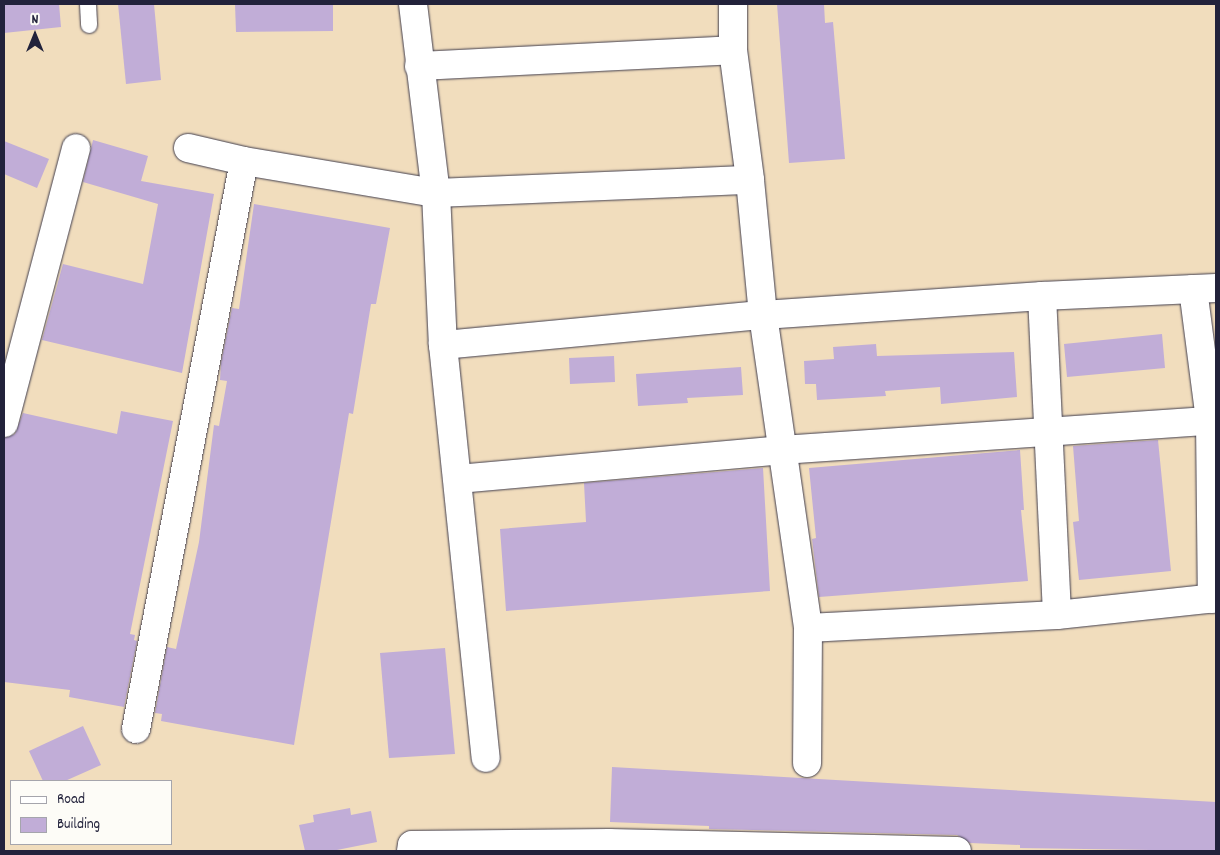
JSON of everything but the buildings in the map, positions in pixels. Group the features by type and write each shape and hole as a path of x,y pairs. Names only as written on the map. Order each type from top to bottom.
{"street":[{"path":"413,4 419,66 436,193 443,345 486,758"},
{"path":"733,4 733,50 750,180 763,315 808,628 807,763"},
{"path":"419,66 733,50"},
{"path":"4,424 76,148"},
{"path":"188,148 244,161 436,193 750,180"},
{"path":"136,729 244,161"},
{"path":"443,345 763,315 1042,296 1204,289 1213,420 1214,599 1057,615 808,628"},
{"path":"1042,296 1057,615"},
{"path":"458,479 781,450 1213,420"},
{"path":"411,851 412,845 510,848 725,847 957,851"}],"lane":[{"path":"88,4 89,25"}]}
